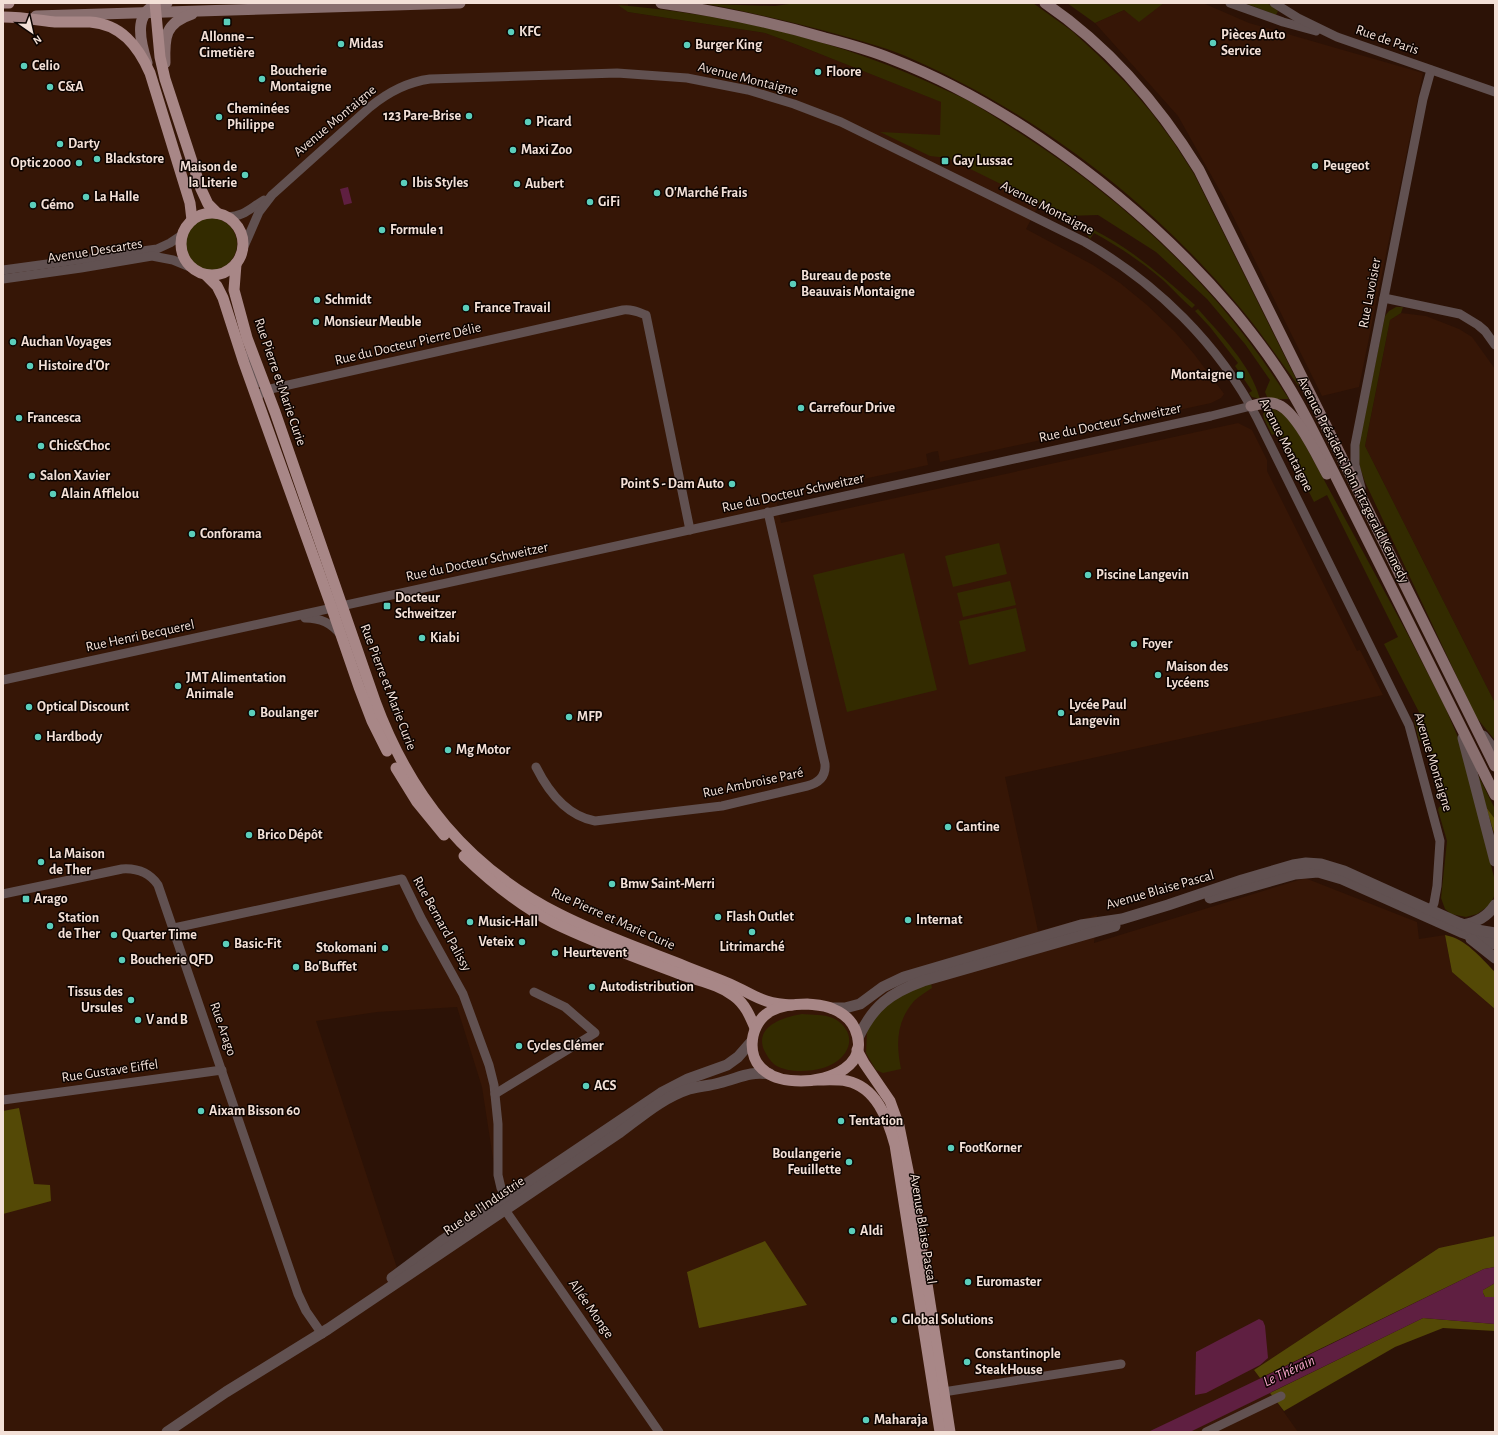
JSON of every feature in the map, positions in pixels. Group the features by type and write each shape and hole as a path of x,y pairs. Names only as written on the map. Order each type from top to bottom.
{"main road":[{"path":"3,3 9,3"},
{"path":"168,3 152,9 141,23 141,38 150,73 190,203 192,220"},
{"path":"8,17 152,9 200,11 460,3"},
{"name":"Avenue Président John Fitzgerald Kennedy","path":"661,3 707,10 781,26 852,45 893,59 947,84 993,108 1055,148 1099,180 1149,223 1198,271 1240,319 1284,379 1308,422 1495,796"},
{"name":"Avenue Président John Fitzgerald Kennedy","path":"1045,3 1085,33 1118,65 1156,107 1182,143 1209,191 1495,766"},
{"path":"152,9 162,68 201,189 208,204 235,223 240,231 243,241 242,251 236,264 223,273 206,275 190,267 184,259 180,244 182,234 192,220 205,214 222,215"},
{"path":"168,88 165,56 167,32 172,25 180,19 200,11"},
{"path":"8,17 52,21 91,22 109,26 123,34 134,45 142,56 150,73"},
{"name":"Rue Pierre et Marie Curie","path":"236,264 234,281 236,298 250,345 337,608 341,635 368,710 396,769 410,792 431,821 466,858 503,891 545,918 612,948 692,979 711,984 728,992 738,999 745,1008 755,1028"},
{"name":"Rue Pierre et Marie Curie","path":"206,275 214,282 222,294 257,399 382,721 401,762 434,812 459,841 482,862 519,890 569,919 727,983 765,1002 792,1005"},
{"path":"1251,406 1264,403 1275,403 1292,415 1350,517 1372,549"},
{"name":"Avenue Blaise Pascal","path":"833,1008 818,1005 792,1005 784,1006 771,1011 761,1018 755,1028 752,1041 752,1050 756,1061 762,1069 770,1074 794,1081 846,1081 863,1088 872,1096 879,1106 891,1130 895,1145 939,1393 950,1432"},
{"path":"833,1008 854,1027 858,1038"},
{"name":"Avenue Blaise Pascal","path":"816,1080 828,1078 843,1071 853,1061 857,1050 858,1038"},
{"name":"Avenue Blaise Pascal","path":"857,1050 890,1102 899,1126 914,1200 939,1393 940,1432"}],"street":[{"path":"1230,3 1283,22 1337,38"},
{"name":"Rue de Paris","path":"1274,3 1298,18 1337,38 1495,92"},
{"name":"Rue Lavoisier","path":"1372,520 1357,474 1354,451 1423,99 1431,70"},
{"name":"Avenue Montaigne","path":"222,215 238,216 244,214 272,195 376,102 399,88 422,80 617,73 687,78 734,87 794,104 837,121 1094,247 1143,281 1187,321 1220,360 1251,406 1409,725 1440,841 1437,886 1430,914"},
{"name":"Avenue Montaigne","path":"242,251 259,212 272,195"},
{"name":"Avenue Descartes","path":"3,270 157,249 170,243 182,234"},
{"name":"Avenue Descartes","path":"3,279 86,268 145,257 166,258 190,267"},
{"path":"1384,298 1460,314 1482,328 1495,345"},
{"name":"Rue du Docteur Pierre Délie","path":"266,390 623,310 638,312 646,315 690,530"},
{"path":"240,350 250,364 260,385 266,390 260,394 257,399"},
{"name":"Rue du Docteur Schweitzer","path":"337,608 1251,406"},
{"name":"Rue Ambroise Paré","path":"536,767 548,789 561,802 580,816 595,821 722,806 807,786 820,780 824,772 825,764 768,512"},
{"name":"Rue Henri Becquerel","path":"3,680 337,608"},
{"name":"Rue Henri Becquerel","path":"282,619 316,618 330,624 341,635"},
{"path":"1454,713 1468,753 1495,861"},
{"path":"1476,727 1495,751"},
{"name":"Avenue Blaise Pascal","path":"833,1008 845,1008 860,1004 889,984 911,975 1081,925 1122,919 1173,904 1250,878 1300,864 1322,864 1344,871 1430,914"},
{"name":"Rue Arago","path":"3,894 118,869 137,870 150,876 158,885 174,928 298,1294 303,1305 320,1331"},
{"name":"Avenue Blaise Pascal","path":"858,1038 865,1022 878,1006 895,994 914,984 1300,873 1318,872 1342,879 1430,914 1495,944"},
{"name":"Rue Bernard Palissy","path":"174,928 402,879 421,918 458,984 489,1065 495,1094 498,1128 497,1169 505,1204"},
{"path":"1495,905 1483,918 1462,928 1495,958"},
{"name":"Avenue Blaise Pascal","path":"1462,928 1495,933"},
{"path":"495,1094 595,1033 566,1007 534,992"},
{"name":"Rue de l'Industrie","path":"505,1204 670,1088 688,1079 731,1063 743,1053 752,1041"},
{"name":"Rue Gustave Eiffel","path":"3,1100 222,1070"},
{"name":"Rue de l'Industrie","path":"167,1432 226,1392 260,1366 320,1331 443,1240 505,1204 619,1133 654,1107 672,1096 696,1087 720,1083 750,1074 770,1074"},
{"name":"Allée Monge","path":"505,1204 659,1432"},
{"path":"939,1393 1121,1364"},
{"path":"1206,1432 1281,1396"}],"shaded area":[{"path":"3,3 628,3 628,12 765,33 795,44 942,102 1057,170 1026,229 1093,265 1120,283 1147,305 1175,332 1194,354 1224,394 1221,398 1211,403 940,462 938,451 932,452 926,454 928,465 776,498 781,523 1238,423 1252,430 1267,460 1267,471 1357,651 1360,650 1383,695 1005,777 1038,931 1097,915 1094,943 1305,878 1417,922 1419,939 1445,935 1452,972 1495,1009 1495,1236 1439,1248 1254,1370 1298,1432 3,1432","holes":["457,1007 482,1087 502,1217 402,1283 316,1021 377,1012"]},
{"path":"796,3 1033,3 1072,31 1126,83 1151,112 1174,143 1194,174 1301,389 1242,310 1207,270 1170,232 1130,196 1088,163 1043,131 998,103 951,77 903,55 808,26 708,4 775,6"},
{"path":"1067,3 1164,3 1139,22 1124,10 1095,23"},
{"path":"1164,3 1203,3 1249,23 1423,73 1359,387 1322,396 1224,198 1178,116 1095,23 1124,10 1139,21"},
{"path":"1245,3 1267,3 1278,11 1276,15"},
{"path":"618,5 698,15 776,30 891,66 972,103 1023,135 1077,172 1152,234 1229,315 1256,350 1289,399 1268,399 1265,392 1270,380 1245,344 1207,299 1156,252 1098,215 1066,216 948,158 930,156 880,132 940,135 941,102 765,33 628,12"},
{"path":"211,218 221,220 229,226 235,234 237,244 235,254 229,262 221,268 211,270 201,268 193,262 187,254 185,244 187,234 193,226 201,220"},
{"path":"1092,229 1133,254 1158,273 1195,305 1192,308 1163,280 1121,249 1094,233 1090,239 1086,233"},
{"path":"1396,307 1403,307 1401,313 1390,320 1365,446 1495,703 1495,740 1476,717 1365,482 1360,467 1358,449 1385,316 1389,311"},
{"path":"1198,309 1225,339 1242,362 1256,386 1260,399 1252,397 1249,393 1252,391 1235,366 1238,363 1210,327 1195,311"},
{"path":"1401,313 1426,316 1459,329 1472,337 1495,369 1495,703 1365,446 1390,320"},
{"path":"1273,409 1289,419 1304,443 1407,633 1445,707 1460,742 1495,881 1495,894 1492,901 1487,907 1477,914 1466,917 1451,914 1445,909 1441,898 1447,841 1438,810 1439,807 1445,804 1427,739 1419,741 1414,720 1421,716 1384,644 1398,637 1327,495 1314,502 1279,432 1272,435 1263,414 1266,410"},
{"path":"999,543 1007,574 953,587 945,556"},
{"path":"904,553 937,690 847,712 813,575"},
{"path":"1010,581 1016,605 963,617 957,593"},
{"path":"1016,608 1026,651 969,665 959,621"},
{"path":"1478,775 1495,809 1495,819 1486,807"},
{"path":"1486,807 1495,819 1495,836"},
{"path":"1445,935 1460,940 1495,972 1495,1009 1452,972"},
{"path":"931,983 932,988 914,1001 908,1009 901,1025 898,1051 901,1069 883,1073 876,1070 866,1053 867,1031 880,1011 903,994"},
{"path":"802,1014 827,1016 835,1019 843,1025 848,1032 849,1040 845,1054 832,1065 811,1070 792,1071 775,1065 767,1056 762,1042 763,1035 767,1029 779,1020"},
{"path":"19,1108 34,1184 50,1185 51,1201 3,1214 3,1111"},
{"path":"1495,1236 1495,1267 1484,1269 1260,1378 1254,1370 1439,1248"},
{"path":"765,1241 807,1305 699,1328 687,1272"},
{"path":"1495,1283 1495,1297 1485,1297 1483,1290"},
{"path":"1423,1318 1495,1324 1495,1331 1443,1328 1395,1347 1284,1411 1270,1393"}],"water":[{"path":"348,187 352,203 344,205 340,189"},
{"name":"Le Thérain","path":"1495,1267 1495,1283 1483,1290 1483,1293 1485,1297 1495,1297 1495,1324 1423,1318 1190,1432 1148,1432 1484,1269"},
{"path":"1259,1319 1263,1321 1265,1326 1268,1358 1260,1365 1206,1393 1195,1395 1196,1352"}],"place":[{"name":"Allonne – Cimetière","path":"227,22"},
{"name":"KFC","path":"511,32"},
{"name":"Pièces Auto Service","path":"1213,43"},
{"name":"Midas","path":"341,44"},
{"name":"Burger King","path":"687,45"},
{"name":"Celio","path":"24,66"},
{"name":"Floore","path":"818,72"},
{"name":"Boucherie Montaigne","path":"262,79"},
{"name":"C&A","path":"50,87"},
{"name":"123 Pare-Brise","path":"469,116"},
{"name":"Cheminées Philippe","path":"219,117"},
{"name":"Picard","path":"528,122"},
{"name":"Darty","path":"60,144"},
{"name":"Maxi Zoo","path":"513,150"},
{"name":"Blackstore","path":"97,159"},
{"name":"Gay Lussac","path":"945,161"},
{"name":"Optic 2000","path":"79,163"},
{"name":"Peugeot","path":"1315,166"},
{"name":"Maison de la Literie","path":"245,175"},
{"name":"Ibis Styles","path":"404,183"},
{"name":"Aubert","path":"517,184"},
{"name":"O'Marché Frais","path":"657,193"},
{"name":"La Halle","path":"86,197"},
{"name":"GiFi","path":"590,202"},
{"name":"Gémo","path":"33,205"},
{"name":"Formule 1","path":"382,230"},
{"name":"Bureau de poste Beauvais Montaigne","path":"793,284"},
{"name":"Schmidt","path":"317,300"},
{"name":"France Travail","path":"466,308"},
{"name":"Monsieur Meuble","path":"316,322"},
{"name":"Auchan Voyages","path":"13,342"},
{"name":"Histoire d'Or","path":"30,366"},
{"name":"Montaigne","path":"1240,375"},
{"name":"Carrefour Drive","path":"801,408"},
{"name":"Francesca","path":"19,418"},
{"name":"Chic&Choc","path":"41,446"},
{"name":"Salon Xavier","path":"32,476"},
{"name":"Point S - Dam Auto","path":"732,484"},
{"name":"Alain Afflelou","path":"53,494"},
{"name":"Conforama","path":"192,534"},
{"name":"Piscine Langevin","path":"1088,575"},
{"name":"Docteur Schweitzer","path":"387,606"},
{"name":"Kiabi","path":"422,638"},
{"name":"Foyer","path":"1134,644"},
{"name":"Maison des Lycéens","path":"1158,675"},
{"name":"JMT Alimentation Animale","path":"178,686"},
{"name":"Optical Discount","path":"29,707"},
{"name":"Boulanger","path":"252,713"},
{"name":"Lycée Paul Langevin","path":"1061,713"},
{"name":"MFP","path":"569,717"},
{"name":"Hardbody","path":"38,737"},
{"name":"Mg Motor","path":"448,750"},
{"name":"Cantine","path":"948,827"},
{"name":"Brico Dépôt","path":"249,835"},
{"name":"La Maison de Ther","path":"41,862"},
{"name":"Bmw Saint-Merri","path":"612,884"},
{"name":"Arago","path":"26,899"},
{"name":"Flash Outlet","path":"718,917"},
{"name":"Internat","path":"908,920"},
{"name":"Music-Hall","path":"470,922"},
{"name":"Station de Ther","path":"50,926"},
{"name":"Litrimarché","path":"752,932"},
{"name":"Quarter Time","path":"114,935"},
{"name":"Veteix","path":"522,942"},
{"name":"Basic-Fit","path":"226,944"},
{"name":"Stokomani","path":"385,948"},
{"name":"Heurtevent","path":"555,953"},
{"name":"Boucherie QFD","path":"122,960"},
{"name":"Bo'Buffet","path":"296,967"},
{"name":"Autodistribution","path":"592,987"},
{"name":"Tissus des Ursules","path":"131,1000"},
{"name":"V and B","path":"138,1020"},
{"name":"Cycles Clémer","path":"519,1046"},
{"name":"ACS","path":"586,1086"},
{"name":"Aixam Bisson 60","path":"201,1111"},
{"name":"Tentation","path":"841,1121"},
{"name":"FootKorner","path":"951,1148"},
{"name":"Boulangerie Feuillette","path":"849,1162"},
{"name":"Aldi","path":"852,1231"},
{"name":"Euromaster","path":"968,1282"},
{"name":"Global Solutions","path":"894,1320"},
{"name":"Constantinople SteakHouse","path":"967,1362"},
{"name":"Maharaja","path":"866,1420"}]}
